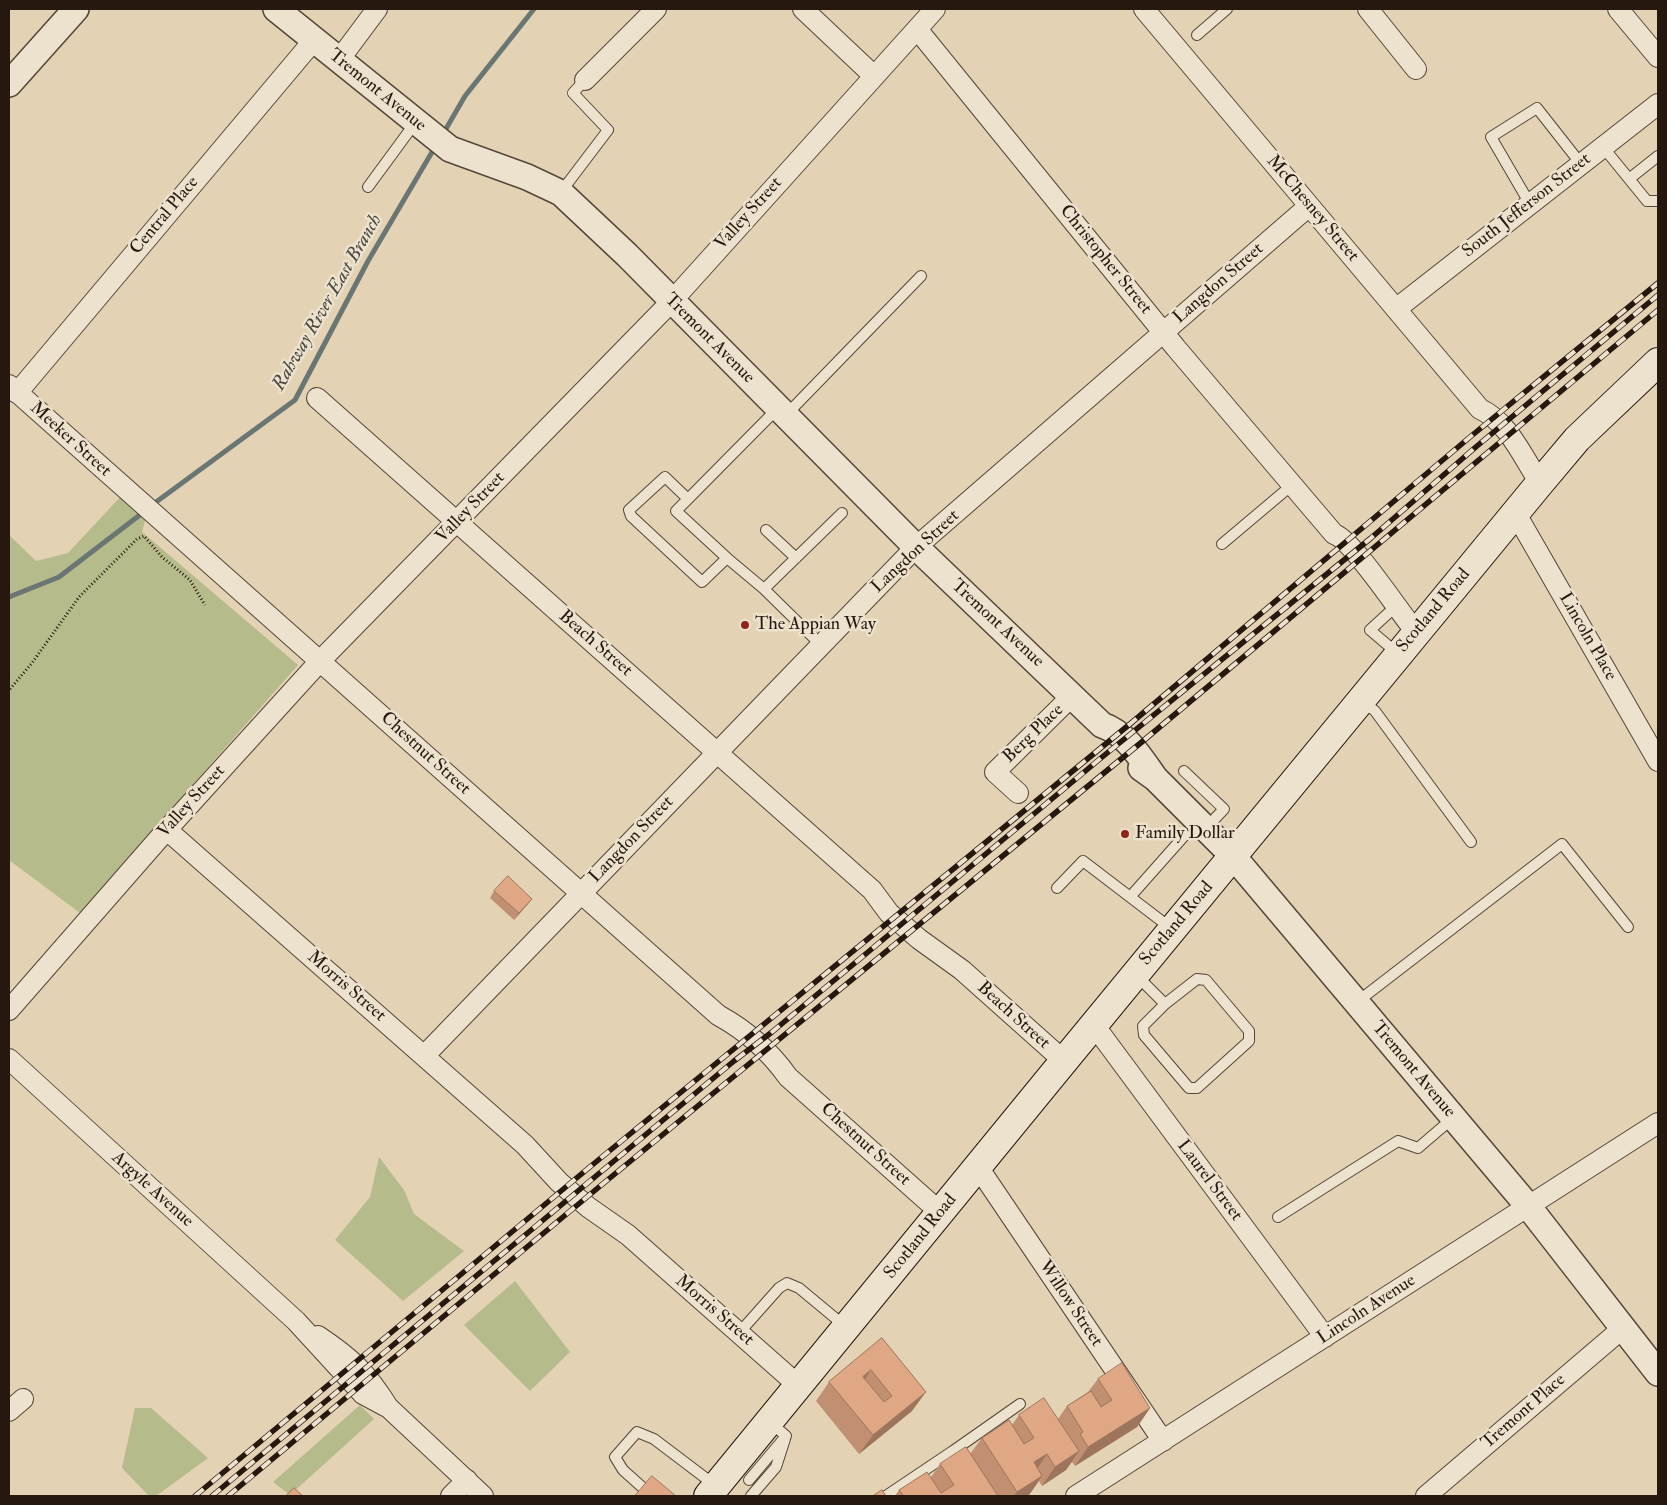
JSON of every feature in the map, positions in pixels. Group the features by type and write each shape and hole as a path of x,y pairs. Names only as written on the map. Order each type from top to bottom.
{"main road":[{"name":"Scotland Road","path":"721,1487 778,1429 799,1386 846,1327 1540,483 1577,439 1658,362"}],"street":[{"path":"9,84 76,9"},
{"name":"Tremont Avenue","path":"276,9 415,123 450,149 561,193 626,255 916,547 1102,725 1112,728 1138,752 1195,832 1233,856 1528,1206 1658,1373"},
{"path":"340,60 377,9"},
{"path":"584,80 656,9"},
{"path":"803,9 873,75"},
{"name":"Valley Street","path":"9,1010 167,830 321,660 671,302 873,75 936,9"},
{"name":"McChesney Street","path":"1144,9 1480,409 1490,413 1511,438 1540,483"},
{"path":"1368,9 1416,69"},
{"path":"1618,9 1658,57"},
{"name":"Christopher Street","path":"917,29 1164,333 1292,486 1334,534 1342,537 1348,544 1416,632"},
{"name":"Central Place","path":"13,389 314,40"},
{"name":"South Jefferson Street","path":"1396,309 1658,104"},
{"name":"Langdon Street","path":"424,1056 916,547 1309,206"},
{"name":"Meeker Street","path":"13,389 131,494"},
{"name":"Beach Street","path":"317,398 872,890 897,904 926,930 962,970 1064,1061"},
{"name":"Chestnut Street","path":"131,494 321,660 718,1014 744,1030 772,1054 788,1077 941,1213"},
{"name":"Lincoln Place","path":"1516,514 1658,761"},
{"name":"Berg Place","path":"1018,793 995,772 1073,696"},
{"name":"Morris Street","path":"167,830 525,1145 569,1172 599,1200 628,1236 799,1386"},
{"name":"Laurel Street","path":"1094,1024 1325,1337"},
{"name":"Argyle Avenue","path":"9,1059 296,1321 348,1356 374,1383 389,1408 483,1496"},
{"name":"Lincoln Avenue","path":"1076,1496 1658,1123"},
{"name":"Willow Street","path":"978,1167 1163,1441"},
{"name":"Tremont Place","path":"1426,1496 1623,1328"},
{"path":"452,1496 466,1480"}],"lane":[{"path":"1197,35 1227,9"},
{"path":"561,193 608,130 573,93 584,80"},
{"path":"1530,204 1491,138 1537,108 1581,164"},
{"path":"368,187 415,123"},
{"path":"1603,147 1647,201 1658,201"},
{"path":"1629,179 1658,156"},
{"path":"821,646 764,589 676,511 782,412 921,276"},
{"path":"688,499 665,476 629,510 631,516 702,582 727,558"},
{"path":"1222,544 1292,486"},
{"path":"764,589 842,513"},
{"path":"766,530 796,558"},
{"path":"1395,606 1370,630 1398,654"},
{"path":"1360,700 1375,711 1471,842"},
{"path":"1130,897 1195,832 1224,809 1184,771"},
{"path":"1356,1002 1562,844 1628,927"},
{"path":"1057,888 1083,861 1172,930"},
{"path":"1136,974 1165,1004"},
{"path":"1198,979 1206,980 1249,1031 1249,1041 1198,1088 1189,1088 1144,1034 1143,1026 1165,1004 1198,979"},
{"path":"1278,1217 1398,1141 1418,1148 1453,1118"},
{"path":"739,1333 779,1288 788,1284 799,1288 846,1327"},
{"path":"886,1496 1020,1404"},
{"path":"750,1496 776,1467 778,1429"},
{"path":"652,1496 623,1470 615,1457 637,1432 654,1439 721,1487 758,1488"},
{"path":"953,1451 968,1474"}],"path":[{"path":"10,689 32,663 80,597 137,539 144,536 151,541 162,557 190,580 205,605"}],"green space":[{"path":"123,494 146,517 142,532 298,665 80,913 9,860 9,535 36,561 68,553"},
{"path":"379,1157 404,1190 414,1214 464,1251 403,1301 335,1240 370,1197"},
{"path":"515,1281 570,1352 530,1391 464,1325"},
{"path":"360,1405 374,1419 290,1495 273,1482"},
{"path":"135,1408 151,1408 208,1458 156,1496 149,1496 122,1468"}],"building":[{"path":"508,876 532,899 519,913 494,891"},
{"path":"882,1338 926,1392 873,1435 829,1382","holes":["871,1370 892,1396 884,1402 863,1377"]},
{"path":"1122,1363 1150,1408 1088,1447 1080,1434 1083,1432 1067,1406 1091,1391 1101,1407 1112,1400 1098,1379"},
{"path":"1044,1398 1079,1451 1055,1467 1047,1454 1034,1462 1042,1476 1017,1492 982,1438 1009,1420 1024,1444 1034,1438 1019,1415"},
{"path":"966,1447 998,1496 904,1496 899,1490 927,1472 941,1493 954,1485 940,1464"},
{"path":"652,1476 676,1496 635,1496"},
{"path":"294,1488 303,1496 286,1496"},
{"path":"882,1490 886,1496 873,1496"}],"waterway":[{"name":"Rahway River East Branch","path":"443,134 465,96 534,9"},
{"name":"Rahway River East Branch","path":"152,505 295,400 368,261 435,147"},
{"name":"Rahway River East Branch","path":"9,597 59,577 145,511"}],"railway":[{"path":"195,1496 591,1166 1130,724 1470,437 1658,283"},
{"path":"212,1496 734,1061 772,1032 1101,758 1371,538 1477,446 1658,295"},
{"path":"228,1496 605,1182 1143,741 1658,310"}],"place":[{"name":"The Appian Way","path":"745,625"},
{"name":"Family Dollar","path":"1125,834"}]}
